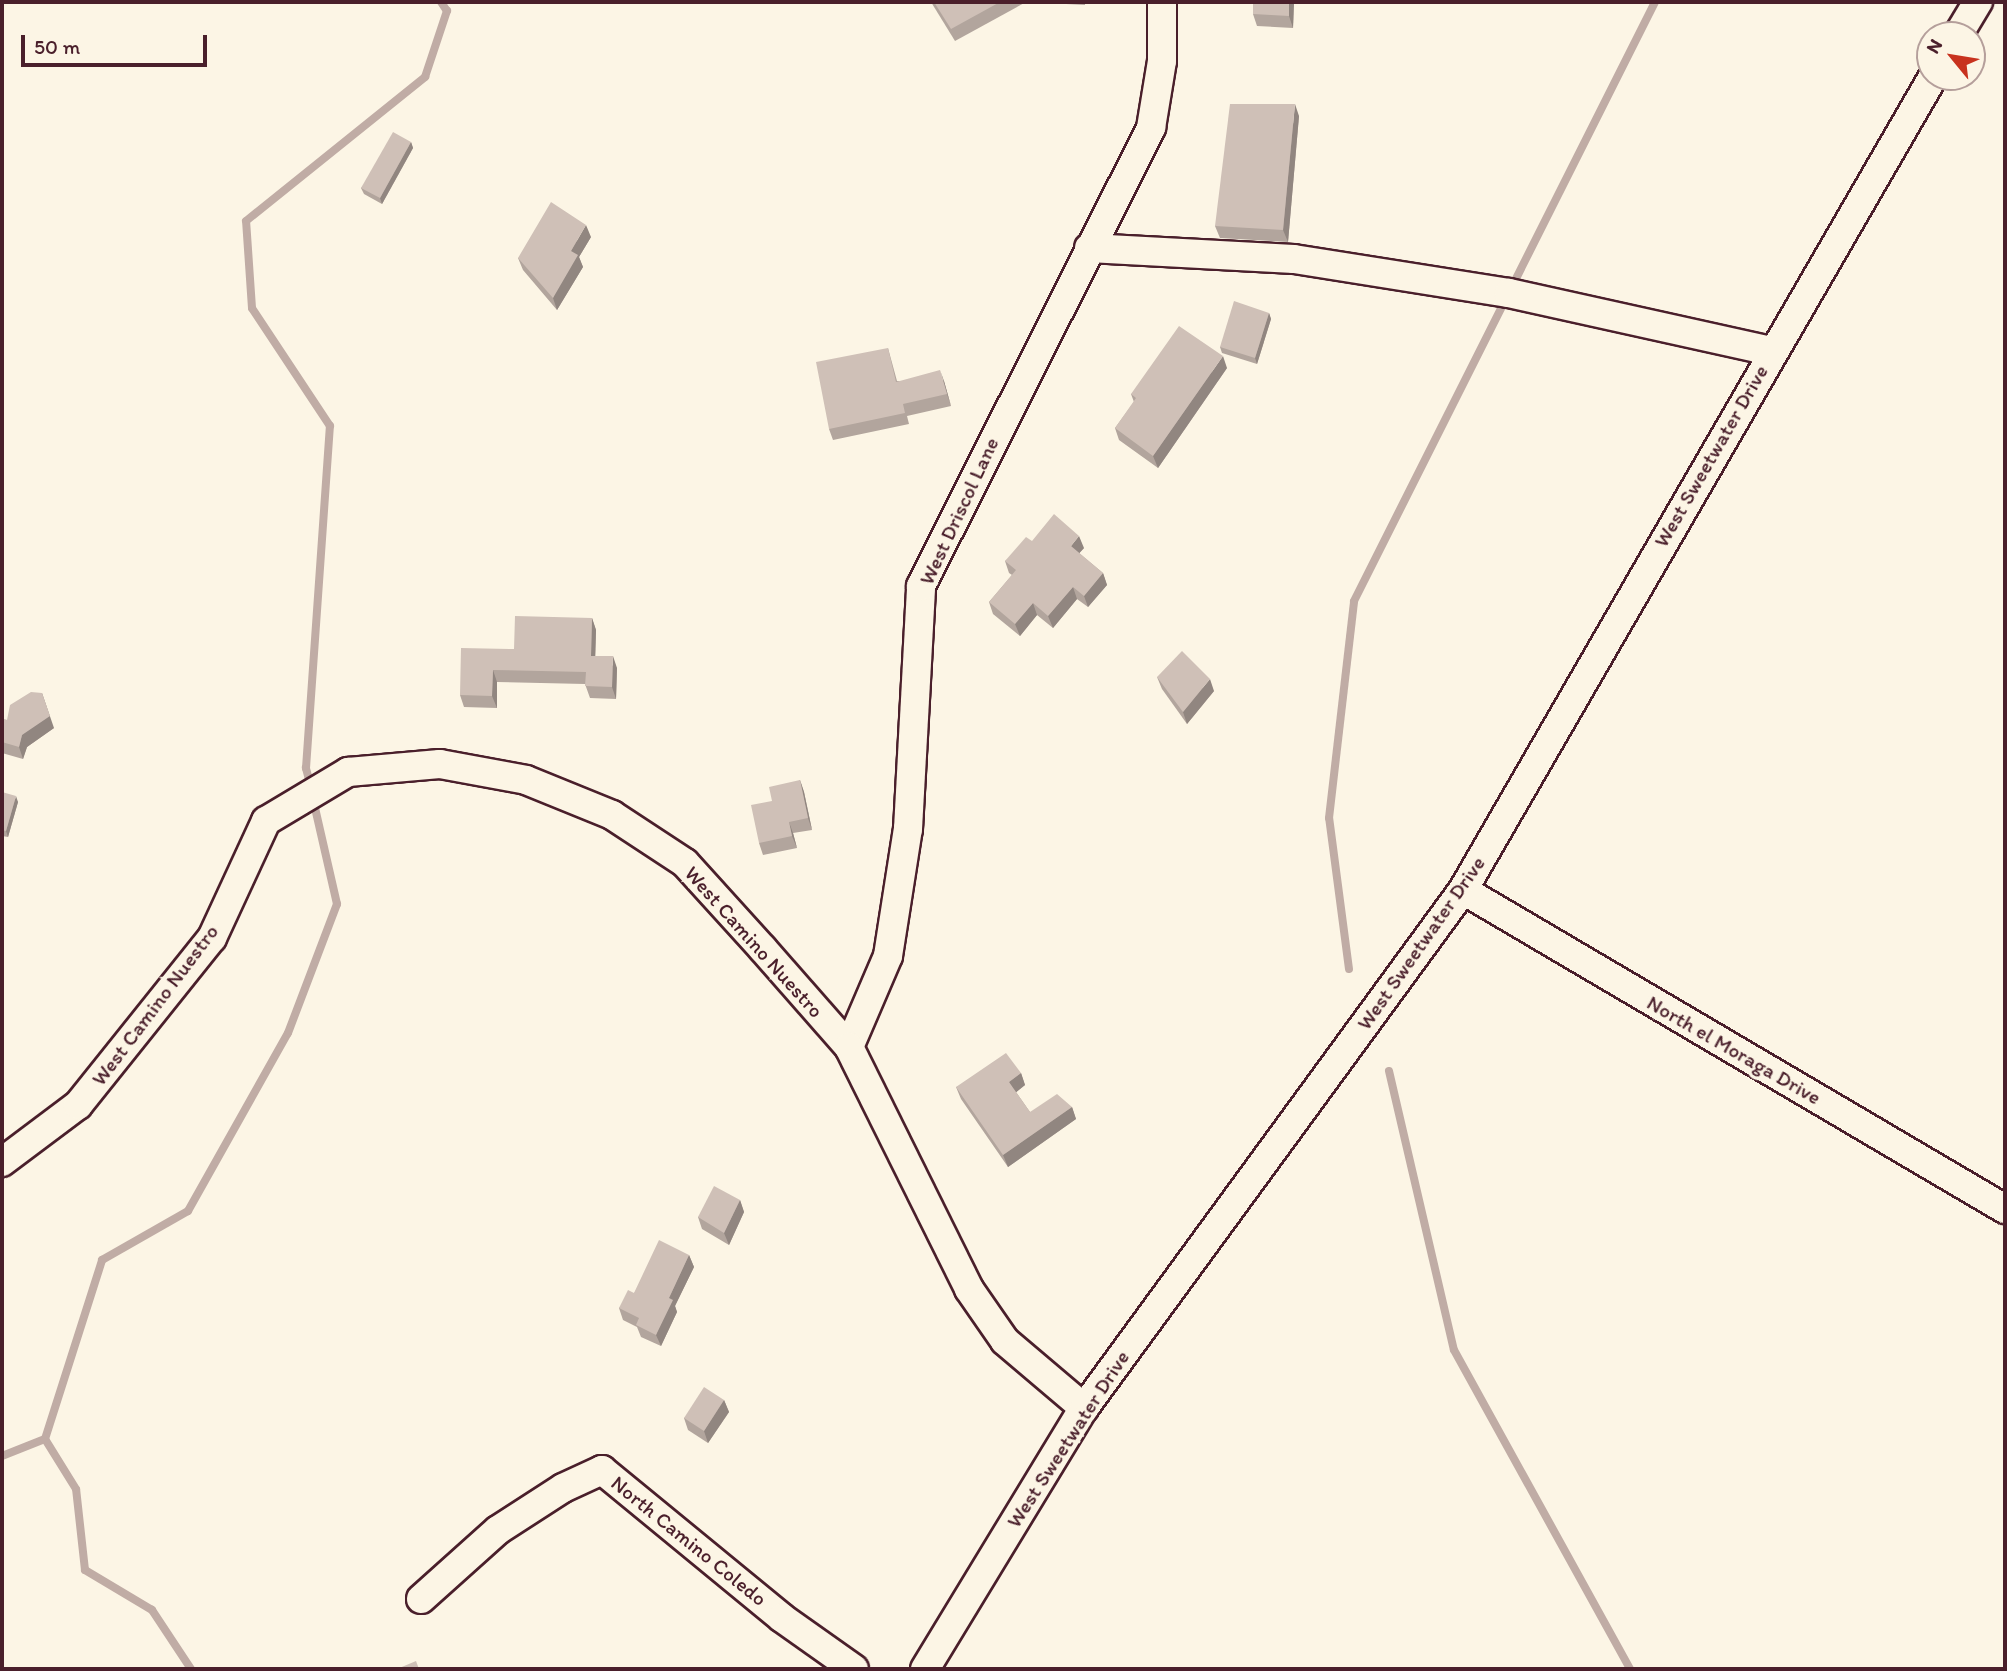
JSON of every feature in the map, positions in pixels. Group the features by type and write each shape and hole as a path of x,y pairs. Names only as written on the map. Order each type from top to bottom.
{"street":[{"name":"West Driscol Lane","path":"849,1047 888,956 908,830 921,586 1151,128 1162,61 1162,2"},
{"path":"1966,21 1978,2"},
{"name":"West Sweetwater Drive","path":"925,1669 1084,1408 1463,890 1771,351 1925,91"},
{"path":"1089,248 1307,261 1509,293 1771,351"},
{"name":"West Camino Nuestro","path":"2,1162 78,1105 212,938 266,821 348,772 440,764 526,780 611,815 685,863 849,1047 969,1289 1005,1341 1084,1408"},
{"name":"North el Moraga Drive","path":"1463,890 2005,1209"},
{"name":"North Camino Coledo","path":"421,1599 498,1531 563,1488 602,1470 782,1618 854,1669"}],"building":[{"path":"934,2 1000,2 951,29"},
{"path":"1253,2 1289,2 1289,16 1253,14"},
{"path":"1230,104 1295,104 1283,230 1215,226"},
{"path":"393,132 411,142 380,198 361,188"},
{"path":"551,202 586,225 571,251 578,255 553,298 518,258"},
{"path":"1234,301 1269,313 1255,358 1220,347"},
{"path":"1179,326 1223,356 1153,456 1115,428 1136,398 1131,394"},
{"path":"888,348 896,382 940,370 947,394 903,404 905,413 829,429 816,362"},
{"path":"1054,514 1079,536 1071,546 1103,573 1084,596 1073,587 1048,616 1033,603 1015,624 989,602 1016,570 1005,561 1026,537 1032,541"},
{"path":"515,616 592,618 591,656 613,656 612,687 585,686 586,672 493,670 492,696 460,695 461,648 514,649"},
{"path":"1182,651 1210,679 1183,712 1157,677"},
{"path":"31,692 42,693 50,716 22,735 19,747 2,742 2,719 7,720 10,705"},
{"path":"800,780 808,818 789,822 792,836 759,843 751,805 772,801 769,787"},
{"path":"2,792 16,796 6,831 2,830"},
{"path":"1006,1053 1021,1073 1009,1082 1030,1112 1057,1094 1072,1107 1003,1155 956,1087"},
{"path":"714,1186 740,1200 724,1233 698,1217"},
{"path":"659,1240 689,1255 669,1298 673,1300 656,1335 636,1325 639,1318 619,1308 628,1290 634,1293"},
{"path":"704,1387 724,1400 704,1431 684,1418"},
{"path":"416,1661 419,1669 397,1669"}],"waterway":[{"path":"311,787 306,768 330,426 252,308 246,221 425,77 447,11 441,2"},
{"path":"1349,969 1329,818 1354,601 1655,2"},
{"path":"191,1669 152,1610 85,1570 76,1489 45,1439 102,1260 188,1211 288,1033 337,904 313,799"},
{"path":"1389,1071 1454,1350 1630,1669"},
{"path":"2,1456 45,1439"}]}
